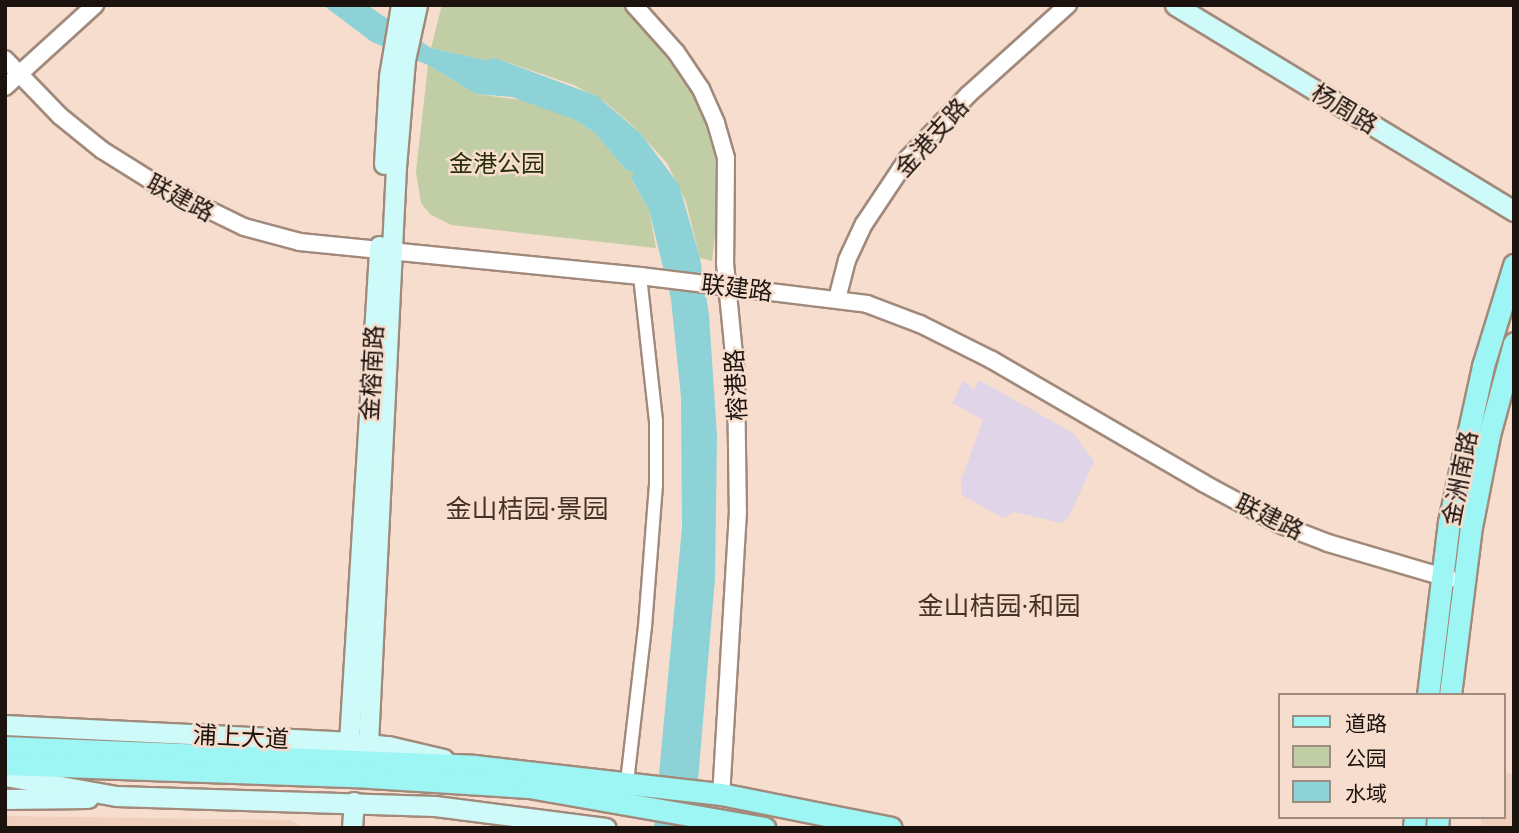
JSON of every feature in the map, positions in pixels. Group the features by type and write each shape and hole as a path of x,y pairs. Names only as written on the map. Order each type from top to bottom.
{"main road":[{"name":"金榕南路","path":"359,743 385,250 389,76 401,5"},
{"path":"385,250 402,88 417,5"},
{"name":"杨周路","path":"1175,5 1514,211"},
{"name":"杨周路","path":"1201,5 1514,195"},
{"name":"金洲南路","path":"1428,693 1449,522 1478,390 1514,265"},
{"name":"金洲南路","path":"1450,693 1462,583 1489,435 1514,343"},
{"name":"浦上大道","path":"5,725 359,743 474,766"},
{"name":"浦上大道","path":"5,747 474,766 721,794 891,828"},
{"path":"5,764 370,777 529,787 764,828"},
{"path":"5,776 116,796"},
{"path":"5,799 54,801 116,796 354,802 435,806 606,828"},
{"path":"352,828 354,802"}],"street":[{"path":"5,87 95,5"},
{"name":"榕港路","path":"634,5 691,73 709,106 723,142 727,172 724,221 736,376 738,511 721,794"},
{"name":"金港支路","path":"837,299 847,260 859,233 908,158 969,94 1068,5"},
{"name":"联建路","path":"5,59 60,116 102,150 207,212 288,240 727,286 837,299 883,309 956,341 1279,524 1328,543 1462,583"},
{"path":"627,782 645,627 656,485 656,421 640,276"}],"shaded area":[{"path":"964,380 974,390 979,380 1073,433 1094,461 1069,517 1061,523 1014,512 1003,518 962,495 961,480 983,420 952,403"},
{"path":"1505,772 1514,774 1514,828 1480,828 1482,819 1505,819"},
{"path":"5,816 291,820 303,828 5,828"}],"green space":[{"name":"金港公园","path":"442,5 621,5 648,29 693,91 714,145 721,184 712,261 700,258 686,202 667,163 633,126 605,102 574,85 495,58 485,60 431,48"},
{"name":"金港公园","path":"428,65 476,94 528,101 573,119 594,132 626,170 635,172 631,179 649,210 656,248 451,225 430,214 421,203 416,172"}],"water":[{"path":"323,5 367,5 431,48 485,60 495,58 597,96 641,134 679,185 700,258 709,315 717,436 715,578 694,828 654,828 682,527 681,397 671,299 649,210 631,178 634,172 626,170 594,132 573,119 512,97 476,94 428,65 372,42"}],"district":[{"name":"金山桔园·景园","path":"527,509"},
{"name":"金山桔园·和园","path":"999,606"}]}
